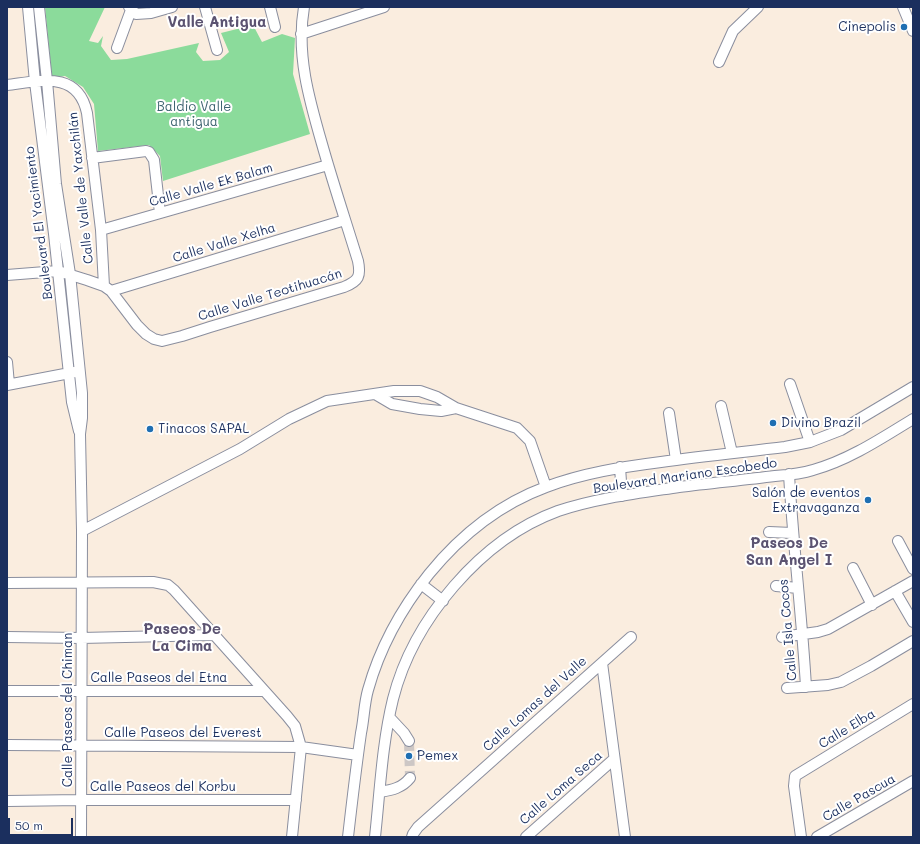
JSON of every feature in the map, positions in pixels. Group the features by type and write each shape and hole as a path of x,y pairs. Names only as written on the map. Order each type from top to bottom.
{"street":[{"name":"Boulevard El Yacimiento","path":"28,7 35,82 72,402 80,434"},
{"name":"Boulevard El Yacimiento","path":"39,7 56,184 70,274 83,407 80,434 82,583"},
{"path":"117,48 130,9 136,14 142,14 172,7"},
{"path":"205,7 216,50"},
{"path":"270,7 275,27"},
{"name":"Calle Valle Teotihuacán","path":"107,288 146,334 154,339 162,340 182,336 344,287 355,282 358,278 360,268 306,89 301,34 304,7"},
{"path":"301,34 384,7"},
{"path":"720,62 733,31 758,7"},
{"path":"903,7 913,31"},
{"name":"Calle Valle de Yaxchilán","path":"7,85 47,81 61,82 68,84 81,96 87,113 107,288"},
{"path":"92,158 146,151 149,152 154,160 160,213"},
{"name":"Calle Valle Ek Balam","path":"101,230 328,165"},
{"name":"Calle Valle Xelha","path":"107,288 345,220"},
{"path":"7,275 58,272 70,274 107,288"},
{"path":"7,362 8,385 80,371"},
{"path":"790,384 810,442"},
{"name":"Boulevard Mariano Escobedo","path":"348,837 358,755 368,692 376,665 389,635 405,606 439,562 457,543 487,518 516,501 546,487 586,474 620,467 785,447 810,442 841,430 913,387"},
{"path":"82,531 240,449 289,419 327,401 394,391 420,391 437,396 456,408 517,428 530,441 546,487"},
{"path":"375,394 392,404 420,409 441,411 456,408"},
{"path":"721,406 732,453"},
{"path":"669,413 676,460"},
{"name":"Boulevard Mariano Escobedo","path":"375,837 384,747 393,698 402,672 427,623 443,601 458,582 480,559 504,540 528,525 557,512 591,502 681,487 812,471 832,463 871,443 913,419"},
{"path":"620,467 622,496"},
{"name":"Calle Isla Cocos","path":"789,474 792,532 803,633 806,687"},
{"path":"769,532 792,532"},
{"path":"898,541 913,570"},
{"path":"853,568 872,605"},
{"path":"782,637 818,632 828,629 913,581"},
{"path":"7,583 153,582 168,585 295,726 301,747 292,837"},
{"name":"Calle Paseos del Chiman","path":"81,837 82,583"},
{"path":"421,584 443,601"},
{"path":"776,586 798,588"},
{"path":"895,591 913,622"},
{"path":"7,637 81,638 214,635"},
{"path":"602,662 631,637"},
{"path":"787,688 841,682 913,641"},
{"name":"Calle Lomas del Valle","path":"602,662 625,837"},
{"name":"Calle Lomas del Valle","path":"412,837 412,834 418,827 602,662"},
{"name":"Calle Paseos del Etna","path":"7,691 264,691"},
{"name":"Calle Elba","path":"799,837 794,786 795,776 913,704"},
{"path":"390,718 404,733 409,741"},
{"name":"Calle Paseos del Everest","path":"7,745 301,747 358,755"},
{"name":"Calle Loma Seca","path":"526,837 614,759"},
{"path":"380,792 397,788 406,783 410,778"},
{"name":"Calle Pascua","path":"817,837 913,781"},
{"name":"Calle Paseos del Korbu","path":"7,801 296,800"}],"green space":[{"name":"Baldio Valle antigua","path":"45,7 105,7 89,41 98,43 103,36 101,46 111,60 127,59 199,43 196,52 203,61 220,60 229,52 221,33 253,25 262,42 282,34 295,38 293,74 310,134 163,181 160,156 149,145 98,151 94,104 83,87 65,76 52,78"}],"tunnel":[{"path":"409,741 410,778"}],"place":[{"name":"Cinepolis","path":"904,27"},
{"name":"Divino Brazil","path":"773,423"},
{"name":"Tinacos SAPAL","path":"150,429"},
{"name":"Salón de eventos Extravaganza","path":"868,500"},
{"name":"Pemex","path":"409,756"}],"district":[{"name":"Valle Antigua","path":"217,22"},
{"name":"Paseos De San Angel I","path":"789,552"},
{"name":"Paseos De La Cima","path":"182,638"}]}
